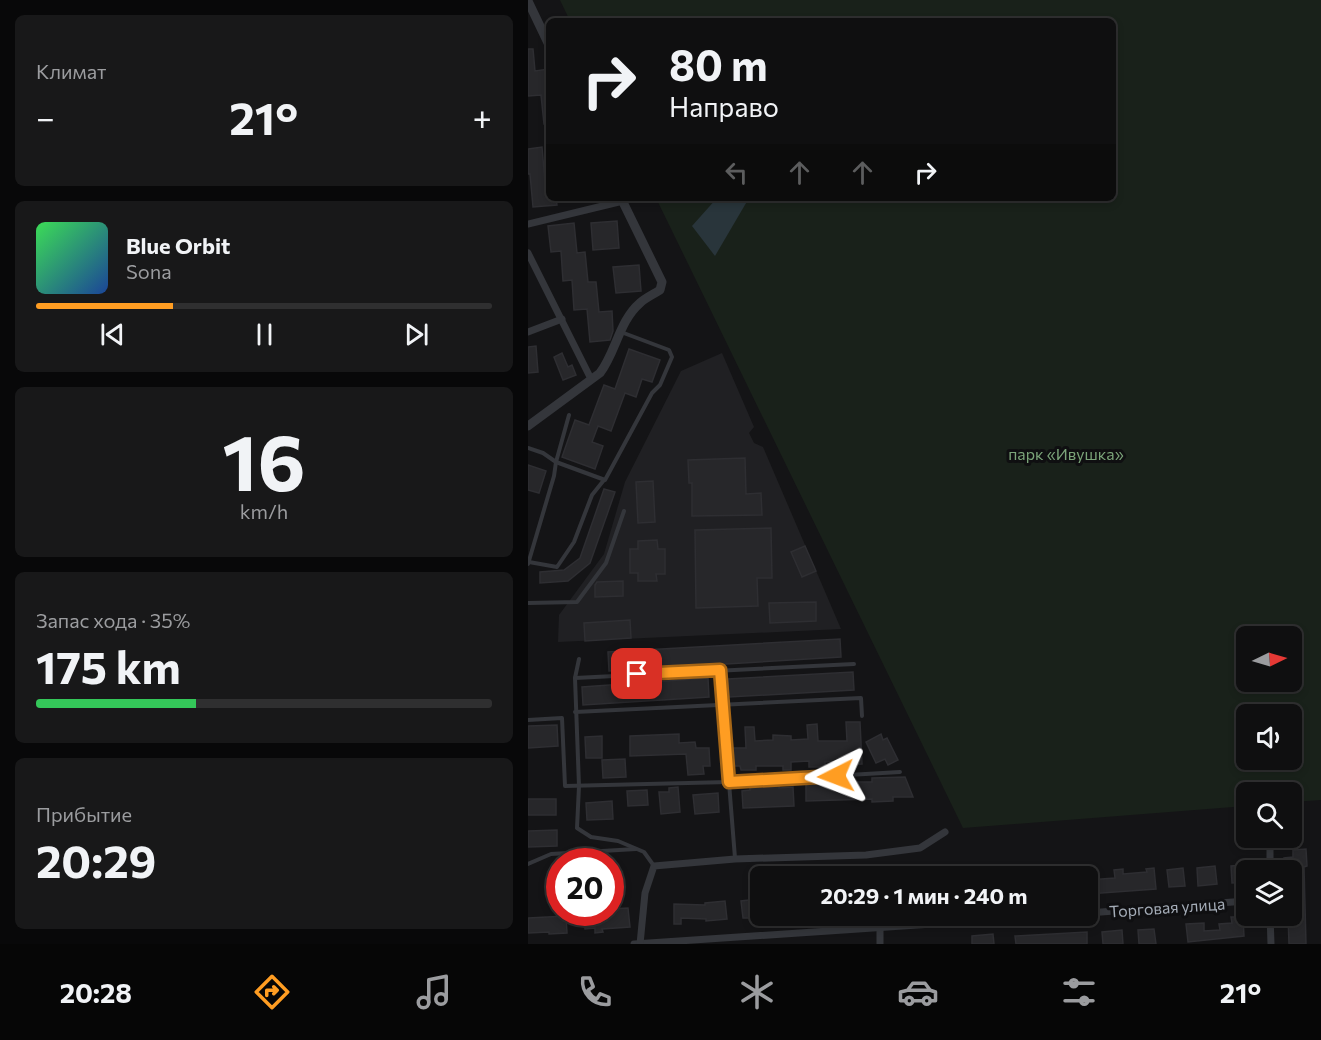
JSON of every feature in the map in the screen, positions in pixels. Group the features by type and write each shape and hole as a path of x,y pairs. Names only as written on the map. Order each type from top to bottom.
{"street":[{"path":"528,1 546,39"},
{"path":"528,224 618,201"},
{"path":"528,426 591,379 605,365 628,316 640,302 660,290 662,282 622,201"},
{"path":"528,253 591,379"},
{"path":"528,332 562,319"},
{"path":"640,944 645,893 654,866 735,859 866,855 920,848 945,832"},
{"name":"Торговая улица","path":"1098,912 1236,902"},
{"path":"634,944 908,926"},
{"path":"1270,926 1271,944"},
{"path":"880,928 880,944"}],"lane":[{"path":"569,415 554,476 528,563 557,567 574,542 592,495 605,480 652,393 660,385 672,357 669,350 621,332"},
{"path":"528,448 543,453 556,462 605,480"},
{"path":"528,603 577,602 606,563 624,511"},
{"path":"579,659 575,678 579,786 578,828 591,837 618,841 644,852 654,866"},
{"path":"575,678 854,664"},
{"path":"720,670 735,859"},
{"path":"575,712 861,698 862,716"},
{"path":"528,720 562,718 565,786 729,782 900,772"},
{"path":"528,864 551,854 637,849"}],"shaded area":[{"path":"714,201 747,201 715,256 692,226"},
{"path":"722,353 754,427 749,433 754,443 763,447 841,629 558,642 559,615 604,554 625,482 681,371"}],"green space":[{"name":"парк «Ивушка»","path":"560,0 1321,0 1321,800 1302,801 1302,782 1236,782 1236,807 963,828 657,201 1116,201 1116,18 569,18"}],"building":[{"path":"528,49 533,49 535,71 546,69 546,124 544,124 541,95 528,96"},
{"path":"542,147 546,201 556,201 557,205 533,207 530,174 528,174 528,149"},
{"path":"617,221 619,248 593,250 591,223"},
{"path":"574,223 577,253 585,252 588,282 596,282 599,312 612,311 613,331 610,340 590,342 587,309 574,310 572,280 563,281 561,251 551,252 548,226"},
{"path":"639,265 641,291 616,293 613,267"},
{"path":"536,346 538,372 528,373 528,347"},
{"path":"629,349 660,360 652,382 642,379 636,397 625,393 611,431 598,426 592,442 603,446 595,469 562,457 575,420 589,425 604,385 615,389"},
{"path":"562,353 568,367 572,365 576,375 563,380 554,357"},
{"path":"745,458 746,494 761,493 762,515 692,516 692,483 689,483 688,460"},
{"path":"528,465 546,471 539,493 528,490"},
{"path":"653,481 655,522 638,523 636,482"},
{"path":"604,489 615,492 590,563 568,581 540,583 540,572 564,570 580,558"},
{"path":"771,528 772,578 757,578 758,606 696,608 695,530"},
{"path":"657,540 658,549 665,549 665,574 656,574 657,581 638,581 638,573 630,573 630,549 638,549 638,541"},
{"path":"805,546 816,571 802,577 791,552"},
{"path":"623,581 623,596 595,597 597,582"},
{"path":"816,602 816,621 770,623 769,603"},
{"path":"630,620 631,638 585,641 584,623"},
{"path":"840,639 841,657 609,671 608,652"},
{"path":"853,672 854,690 729,697 728,679"},
{"path":"708,678 709,697 583,705 582,687"},
{"path":"846,722 860,722 862,764 842,765 842,761 825,762 825,767 809,767 809,761 791,762 791,770 783,770 783,766 756,766 756,770 741,770 740,766 733,766 732,748 746,748 745,727 754,727 755,741 773,740 773,735 791,736 791,740 808,739 807,725 817,724 818,741 847,741"},
{"path":"557,725 558,746 528,748 528,726"},
{"path":"679,734 679,743 695,742 696,748 709,748 710,766 703,766 704,774 688,775 686,754 630,756 630,736"},
{"path":"881,734 883,740 887,738 898,760 888,765 885,759 876,763 866,742"},
{"path":"602,736 602,758 586,758 585,737"},
{"path":"625,759 626,777 603,778 602,760"},
{"path":"905,777 913,797 893,797 893,801 872,802 872,799 806,801 806,782 872,782 872,778"},
{"path":"779,785 779,788 793,787 794,806 743,808 742,791 750,790 750,787"},
{"path":"678,787 680,812 661,814 659,792 669,792 669,788"},
{"path":"647,790 648,805 628,806 627,791"},
{"path":"718,793 719,812 695,814 693,795"},
{"path":"528,799 556,799 556,815 528,815"},
{"path":"612,801 613,819 587,820 586,803"},
{"path":"557,830 557,846 528,847 528,831"},
{"path":"1306,849 1307,866 1304,867 1306,944 1289,944 1288,926 1302,926 1302,860 1284,860 1284,858 1293,857 1293,850"},
{"path":"1215,866 1217,884 1198,886 1197,868"},
{"path":"1231,866 1236,866 1236,883 1232,883"},
{"path":"1154,868 1156,889 1098,893 1098,879 1115,878 1114,870 1123,869 1123,874 1147,872 1146,869"},
{"path":"1183,868 1185,886 1169,887 1167,870"},
{"path":"750,893 750,918 743,918 741,901 749,900"},
{"path":"725,901 727,919 706,921 706,919 681,918 681,924 674,924 674,904 705,905 705,903"},
{"path":"624,908 628,908 630,927 602,929 603,932 595,933 595,928 585,929 585,926 624,926"},
{"path":"546,917 546,926 567,926 567,933 528,933 528,918"},
{"path":"1231,917 1236,917 1236,926 1243,926 1244,936 1188,942 1186,924 1204,923 1204,931 1220,930 1219,924 1232,923"},
{"path":"1154,929 1156,944 1139,944 1138,930"},
{"path":"1122,930 1123,944 1103,944 1102,932"},
{"path":"1087,932 1087,944 1016,944 1015,936"},
{"path":"993,934 994,944 972,944 972,936"}],"route":[{"path":"637,674 720,670 729,782 836,776"}]}
